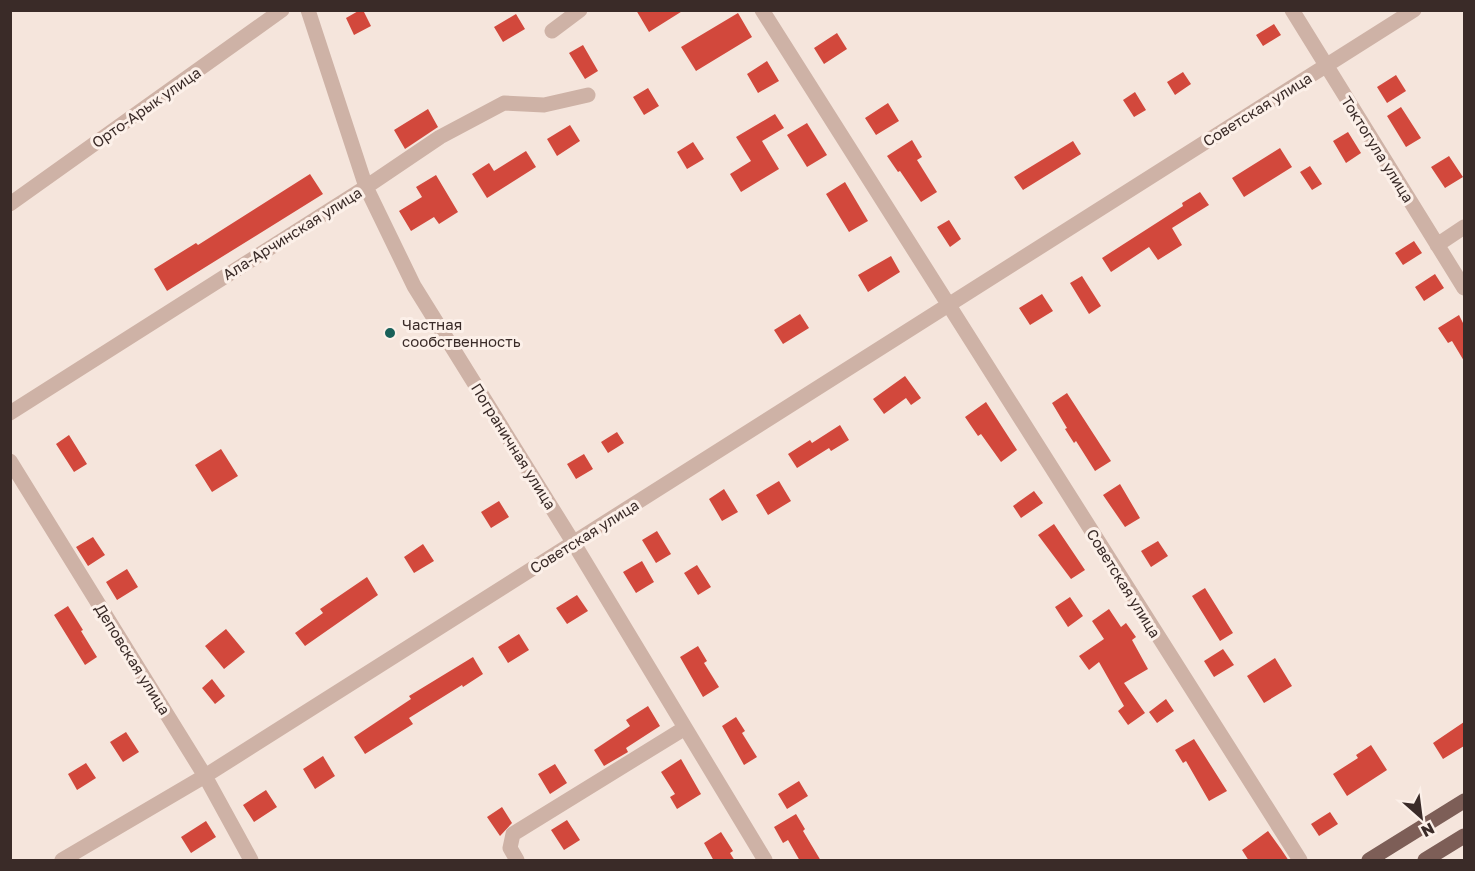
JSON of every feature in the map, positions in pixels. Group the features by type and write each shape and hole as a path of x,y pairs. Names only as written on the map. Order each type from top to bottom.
{"main road":[{"path":"1369,861 1464,801"},
{"path":"1425,861 1464,836"}],"street":[{"name":"Орто-Арык улица","path":"10,204 282,10"},
{"name":"Пограничная улица","path":"308,10 366,187 414,286 573,542 765,861"},
{"path":"552,31 579,10"},
{"name":"Советская улица","path":"762,10 1300,861"},
{"name":"Токтогула улица","path":"1292,10 1464,288"},
{"name":"Советская улица","path":"205,776 1414,10"},
{"name":"Ала-Арчинская улица","path":"10,413 366,187 440,137 504,103 544,105 588,95"},
{"path":"1437,245 1464,227"},
{"name":"Деповская улица","path":"10,461 205,776 251,861"},
{"path":"517,861 510,848 513,834 685,728"},
{"path":"62,861 205,776"}],"building":[{"path":"363,10 371,26 354,35 346,18"},
{"path":"636,10 684,10 649,32"},
{"path":"738,13 752,37 696,71 681,47"},
{"path":"516,14 525,29 503,42 494,27"},
{"path":"1274,24 1281,35 1263,46 1256,35"},
{"path":"837,33 847,49 824,64 814,48"},
{"path":"583,45 598,71 585,79 569,53"},
{"path":"767,61 779,81 758,93 747,74"},
{"path":"1183,72 1191,84 1175,95 1167,82"},
{"path":"1396,75 1406,91 1387,103 1377,87"},
{"path":"648,88 659,106 644,115 633,97"},
{"path":"1135,92 1146,110 1134,117 1123,100"},
{"path":"888,103 899,121 876,135 865,118"},
{"path":"1401,107 1421,138 1406,147 1387,116"},
{"path":"428,109 438,127 405,149 394,130"},
{"path":"775,114 784,128 762,141 779,169 741,192 730,174 751,161 736,137"},
{"path":"807,123 827,155 807,167 787,135"},
{"path":"570,125 580,141 557,156 547,139"},
{"path":"1348,132 1361,153 1346,163 1333,141"},
{"path":"912,140 922,157 917,160 937,192 921,202 887,156"},
{"path":"1073,141 1081,154 1023,190 1014,177"},
{"path":"693,142 704,159 687,169 677,152"},
{"path":"1280,148 1292,167 1244,197 1232,178"},
{"path":"526,151 536,167 487,198 472,174 489,163 494,171"},
{"path":"1449,156 1463,177 1445,188 1431,167"},
{"path":"1310,166 1322,184 1312,190 1300,172"},
{"path":"310,174 323,194 167,291 154,269 196,243 198,245"},
{"path":"436,175 458,212 439,224 434,217 411,231 399,211 422,197 416,187"},
{"path":"845,182 868,221 849,232 826,194"},
{"path":"1200,192 1209,205 1172,228 1182,245 1158,260 1149,247 1111,272 1102,258 1183,206 1182,203"},
{"path":"949,220 961,239 950,247 937,227"},
{"path":"1414,241 1422,253 1403,265 1395,253"},
{"path":"891,256 900,272 868,292 858,275"},
{"path":"1435,274 1444,288 1424,301 1415,287"},
{"path":"1082,276 1101,306 1089,314 1070,283"},
{"path":"1042,294 1053,311 1030,325 1019,308"},
{"path":"800,314 809,328 783,344 774,330"},
{"path":"1459,315 1464,325 1464,361 1452,341 1448,343 1438,328"},
{"path":"905,376 921,398 911,405 906,398 884,414 873,399"},
{"path":"1067,393 1111,461 1095,471 1076,441 1074,443 1065,429 1067,428 1052,403"},
{"path":"986,402 1017,450 1001,462 981,434 978,436 965,417"},
{"path":"840,425 849,440 831,451 829,448 797,468 788,454 810,440 812,443"},
{"path":"617,432 624,443 608,453 601,442"},
{"path":"69,435 87,464 74,472 56,444"},
{"path":"221,449 238,476 212,492 195,465"},
{"path":"584,454 593,469 576,479 567,464"},
{"path":"779,481 791,501 768,515 756,495"},
{"path":"1120,484 1140,518 1125,527 1103,495"},
{"path":"724,489 738,512 722,521 709,499"},
{"path":"1034,491 1043,503 1021,518 1013,506"},
{"path":"499,501 509,517 491,528 481,512"},
{"path":"1054,524 1085,570 1071,579 1038,535"},
{"path":"657,531 671,554 656,563 642,540"},
{"path":"93,537 105,555 88,566 76,547"},
{"path":"1158,541 1168,556 1151,567 1141,551"},
{"path":"423,544 434,561 414,573 404,557"},
{"path":"642,561 654,582 636,593 623,572"},
{"path":"697,565 711,587 698,595 684,573"},
{"path":"127,569 138,587 117,600 106,582"},
{"path":"367,577 378,595 305,646 295,633 323,613 320,609"},
{"path":"1205,588 1233,633 1220,641 1192,596"},
{"path":"577,595 588,611 567,624 556,608"},
{"path":"1070,597 1083,616 1068,627 1055,607"},
{"path":"68,606 97,657 85,665 54,615"},
{"path":"1109,609 1121,627 1126,623 1136,637 1132,640 1148,669 1124,683 1145,713 1128,725 1118,711 1124,706 1099,662 1089,670 1079,656 1104,639 1092,621"},
{"path":"226,629 245,652 224,669 205,646"},
{"path":"519,634 529,650 508,663 498,647"},
{"path":"698,646 707,661 704,663 719,687 703,697 680,657"},
{"path":"1223,649 1234,665 1214,677 1204,661"},
{"path":"473,657 483,674 409,718 413,724 365,754 354,737 411,699 409,696"},
{"path":"1275,658 1292,686 1264,703 1247,676"},
{"path":"212,679 225,696 215,704 202,688"},
{"path":"1166,699 1174,711 1157,723 1149,712"},
{"path":"648,706 660,726 626,748 628,752 604,766 594,750 630,726 626,720"},
{"path":"736,717 745,731 742,733 757,757 744,765 722,726"},
{"path":"1464,722 1464,746 1443,759 1433,743"},
{"path":"126,732 139,752 123,762 110,742"},
{"path":"1194,739 1227,791 1209,801 1186,761 1183,763 1175,750"},
{"path":"1371,745 1387,770 1347,796 1333,774 1358,758 1356,755"},
{"path":"323,756 335,776 315,789 303,769"},
{"path":"681,759 701,794 677,809 670,797 675,794 661,772"},
{"path":"86,763 96,778 77,790 68,774"},
{"path":"555,764 567,783 550,794 538,774"},
{"path":"799,781 808,796 787,809 778,794"},
{"path":"266,790 277,807 254,822 243,805"},
{"path":"502,807 512,823 500,836 487,817"},
{"path":"1330,812 1338,824 1319,836 1311,824"},
{"path":"796,814 805,829 803,831 821,861 800,861 788,840 783,843 774,827"},
{"path":"567,820 580,840 564,850 551,830"},
{"path":"206,821 216,837 191,853 181,837"},
{"path":"1268,831 1289,861 1249,861 1242,850"},
{"path":"721,832 733,851 730,853 735,861 714,861 704,843"}],"place":[{"name":"Частная сообственность","path":"390,333"}]}
